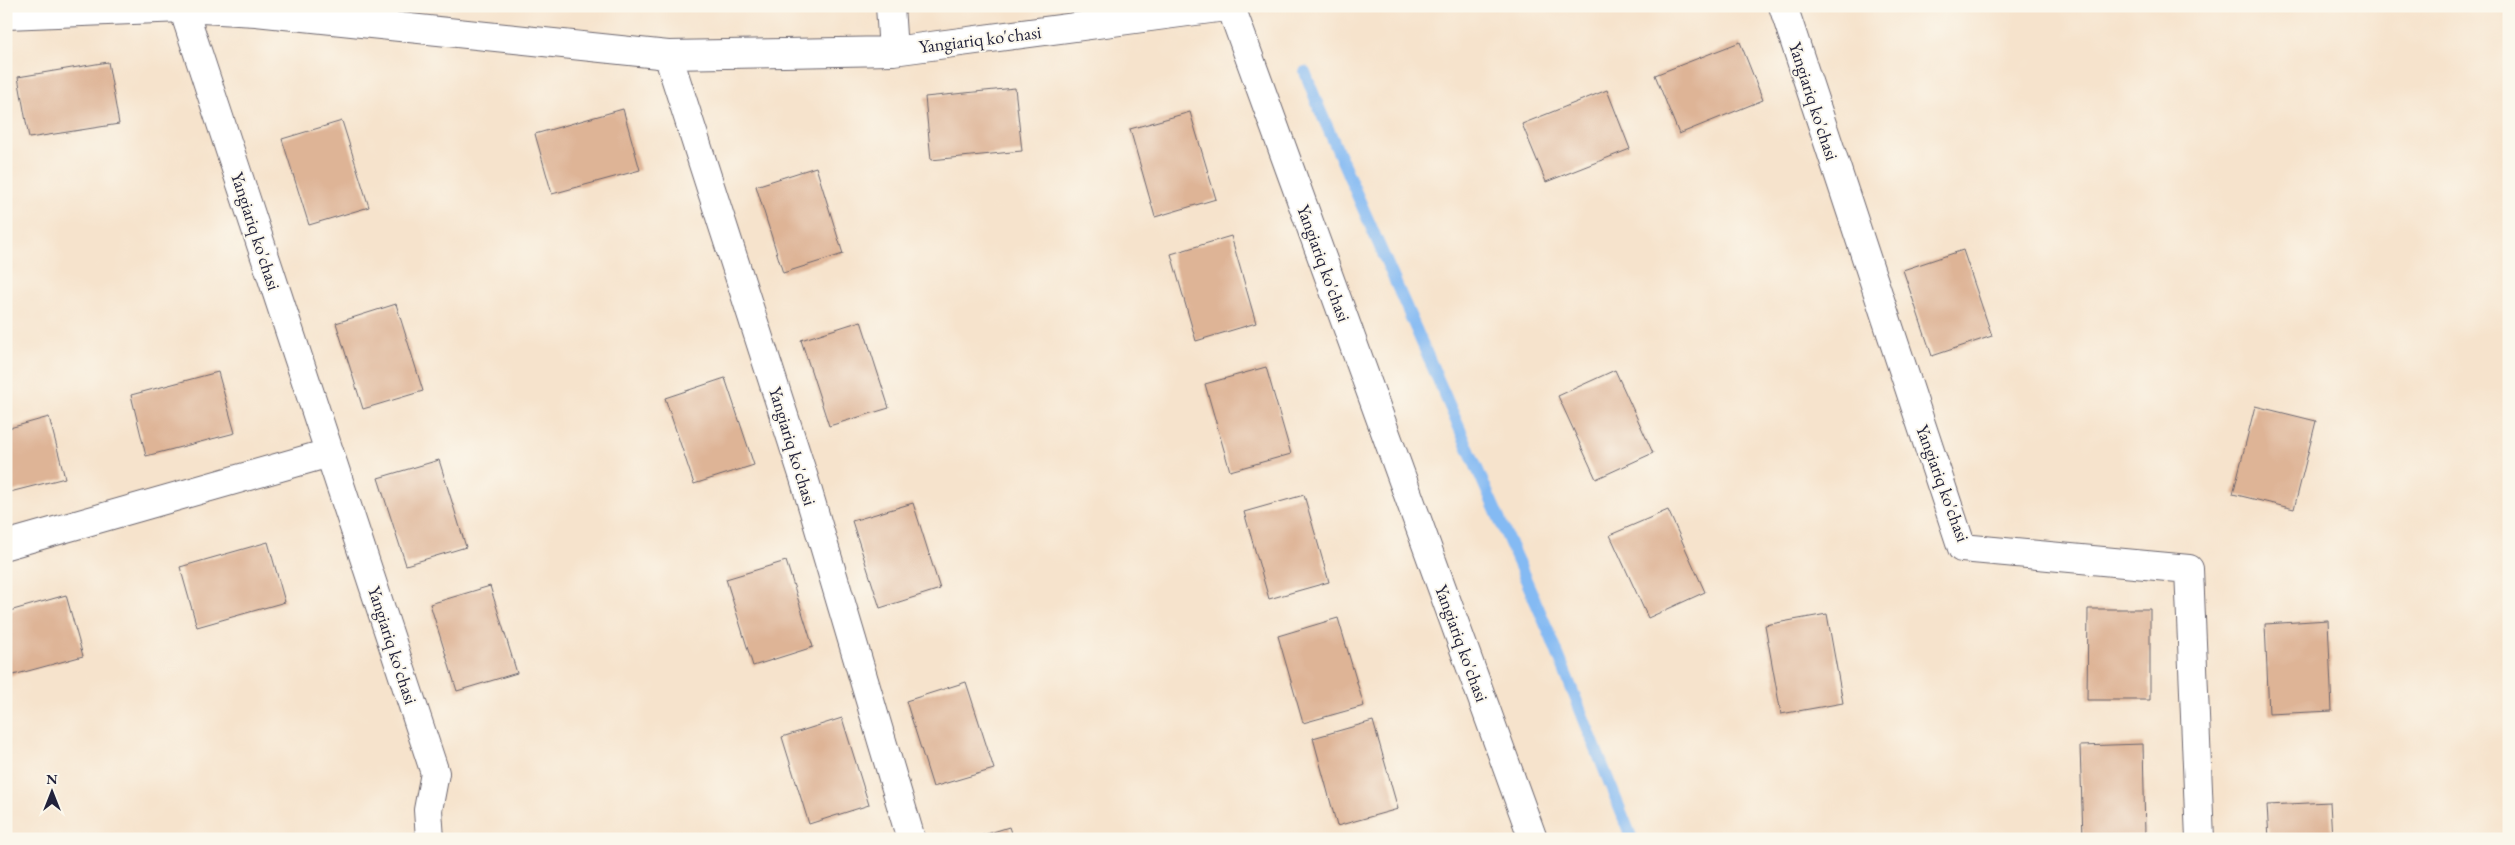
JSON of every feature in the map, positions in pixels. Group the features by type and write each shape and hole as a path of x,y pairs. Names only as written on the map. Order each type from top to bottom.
{"street":[{"name":"Yangiariq ko'chasi","path":"890,6 893,51"},
{"name":"Yangiariq ko'chasi","path":"1783,6 1962,548 2189,570 2200,839"},
{"name":"Yangiariq ko'chasi","path":"6,15 183,8 256,9 668,55 893,51 1232,7 1533,839"},
{"name":"Yangiariq ko'chasi","path":"183,8 435,773 428,810 430,839"},
{"name":"Yangiariq ko'chasi","path":"668,55 804,478 911,839"},
{"path":"6,545 329,453"}],"building":[{"path":"1740,42 1763,100 1679,134 1655,75"},
{"path":"108,62 119,124 29,138 18,77"},
{"path":"1015,88 1022,151 931,160 925,97"},
{"path":"1607,90 1630,149 1546,182 1522,124"},
{"path":"623,109 640,170 552,194 535,134"},
{"path":"1190,112 1216,199 1155,217 1130,129"},
{"path":"342,121 369,207 309,225 282,139"},
{"path":"816,167 843,254 783,273 756,186"},
{"path":"1231,236 1256,323 1196,341 1171,254"},
{"path":"1963,250 1992,336 1932,356 1903,270"},
{"path":"396,304 423,391 363,409 336,323"},
{"path":"861,321 889,408 829,426 801,340"},
{"path":"1266,367 1291,454 1230,471 1205,384"},
{"path":"1615,370 1653,453 1596,479 1558,396"},
{"path":"218,372 235,433 146,456 131,395"},
{"path":"725,378 754,465 694,484 665,398"},
{"path":"2255,406 2316,421 2294,509 2233,494"},
{"path":"49,417 65,478 6,493 6,429"},
{"path":"439,460 466,547 406,565 378,478"},
{"path":"1304,495 1329,582 1269,599 1244,512"},
{"path":"913,503 940,589 880,608 852,521"},
{"path":"1668,510 1705,592 1648,618 1610,535"},
{"path":"268,542 285,602 197,627 180,567"},
{"path":"786,561 813,647 753,666 726,579"},
{"path":"490,586 517,673 457,691 430,604"},
{"path":"66,595 83,656 6,677 6,612"},
{"path":"2088,609 2150,609 2150,700 2087,700"},
{"path":"1827,614 1843,703 1781,714 1765,625"},
{"path":"1338,618 1364,706 1303,723 1278,636"},
{"path":"2328,620 2332,711 2269,714 2265,624"},
{"path":"966,682 994,769 933,787 906,701"},
{"path":"842,718 869,805 809,824 782,737"},
{"path":"1373,721 1398,809 1337,826 1313,738"},
{"path":"2143,744 2145,835 2083,837 2080,746"},
{"path":"2330,802 2332,839 2269,839 2267,805"},
{"path":"1009,827 1013,839 974,839 974,838"}],"waterway":[{"path":"1305,72 1319,108 1551,637 1632,839"}]}
